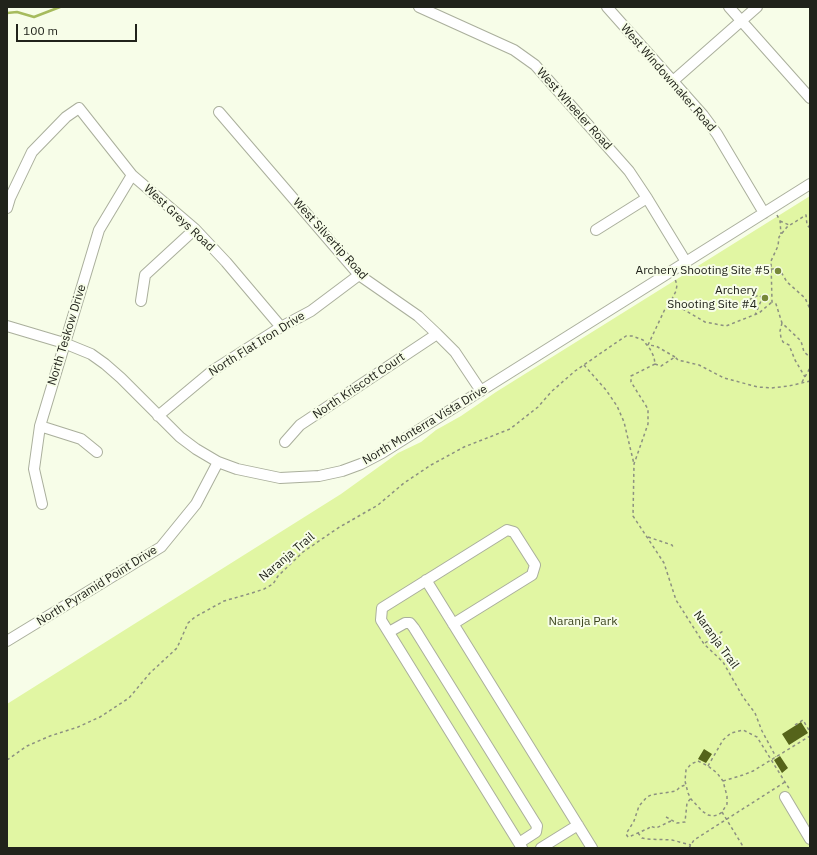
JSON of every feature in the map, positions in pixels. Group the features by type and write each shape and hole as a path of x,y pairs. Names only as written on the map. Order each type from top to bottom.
{"street":[{"name":"West Wheeler Road","path":"419,7 514,50 535,65 629,171 686,262"},
{"name":"West Windowmaker Road","path":"607,7 703,115 717,134 764,213"},
{"path":"729,7 810,98"},
{"path":"673,81 757,7"},
{"name":"West Greys Road","path":"7,208 10,198 32,152 66,118 79,108 132,175 195,229 226,262 280,327"},
{"name":"West Silvertip Road","path":"219,112 359,275 418,316 456,352 481,391"},
{"name":"North Teskow Drive","path":"42,504 34,469 40,426 99,230 132,175"},
{"name":"North Monterra Vista Drive","path":"7,326 64,343 92,354 105,364 185,441 218,462 237,469 280,478 319,476 342,471 361,464 382,453 810,184"},
{"path":"596,230 647,198"},
{"path":"141,301 145,276 195,229"},
{"name":"North Flat Iron Drive","path":"158,416 212,371 280,327 311,311 359,275"},
{"name":"North Kriscott Court","path":"285,442 300,425 437,334"},
{"path":"40,426 81,439 97,452"},
{"name":"North Pyramid Point Drive","path":"7,641 161,547 196,504 218,462"},
{"path":"389,632 405,623 410,623 414,628 537,826 536,832 521,845 381,620 382,608 507,530 514,532 535,565 532,575 454,624"},
{"path":"426,580 592,848"},
{"path":"788,795 810,839"},
{"path":"541,848 578,825"}],"path":[{"path":"777,215 780,221 781,234"},
{"path":"772,302 771,261 778,246 779,237 789,226 806,215 810,215"},
{"path":"806,215 806,222 810,228"},
{"path":"780,221 789,226"},
{"path":"771,269 777,269 781,272 787,282 805,298 810,309"},
{"path":"655,364 654,357 648,345 665,308 669,305 676,291 677,286 675,279"},
{"path":"744,302 759,296 761,297 761,301 755,315"},
{"path":"669,305 676,305 705,322 726,326 755,315 772,302"},
{"path":"772,302 776,304 782,323 800,341 804,352 810,358"},
{"path":"782,323 780,331 781,338 783,342 789,345 795,360 805,377"},
{"name":"Naranja Trail","path":"7,760 27,746 95,720 129,698 150,673 177,648 188,623 195,617 224,601 264,589 273,584 278,576 303,552 338,528 378,505 404,483 431,464 464,447 510,429 538,408 562,383 584,364 626,336 632,336 643,340 648,345 656,346 678,360 700,365 724,378 758,387 771,388 789,386 810,381"},
{"name":"Naranja Trail","path":"634,464 648,424 648,409 631,382 631,376 655,364 661,366 675,357"},
{"name":"Naranja Trail","path":"584,364 606,390 617,406 624,422 634,464 633,516 664,563 676,600 704,644 723,662 755,713 762,731 776,757"},
{"path":"802,382 810,368"},
{"path":"647,537 672,545 673,547"},
{"path":"704,644 723,630"},
{"path":"795,725 803,720 810,732"},
{"path":"708,766 723,740 731,733 743,730 757,737 785,782 788,795"},
{"path":"723,781 753,771 810,736"},
{"path":"698,762 708,766 718,773 723,781 727,796 725,808 722,812 713,816 708,815 702,811 688,793 686,784 686,770 691,764 698,762"},
{"path":"689,848 694,840 785,782"},
{"path":"671,821 656,828 650,826 649,828 628,837 626,834 634,821 639,806 647,797 676,791 686,784"},
{"path":"666,817 677,823 685,822 687,803 691,798"},
{"path":"722,812 744,848"},
{"path":"638,833 642,838 672,840 691,845"}],"green space":[{"name":"Naranja Park","path":"810,196 810,848 7,848 7,704 341,494 398,453 421,442 436,430 461,416 496,392"}],"building":[{"path":"801,722 808,733 789,745 782,734"},
{"path":"704,749 712,754 706,763 698,759"},
{"path":"780,756 788,768 782,773 774,760"}],"waterway":[{"path":"7,13 17,12 34,17 60,7"}],"place":[{"name":"Archery Shooting Site #5","path":"778,271"},
{"name":"Archery Shooting Site #4","path":"765,298"}]}
